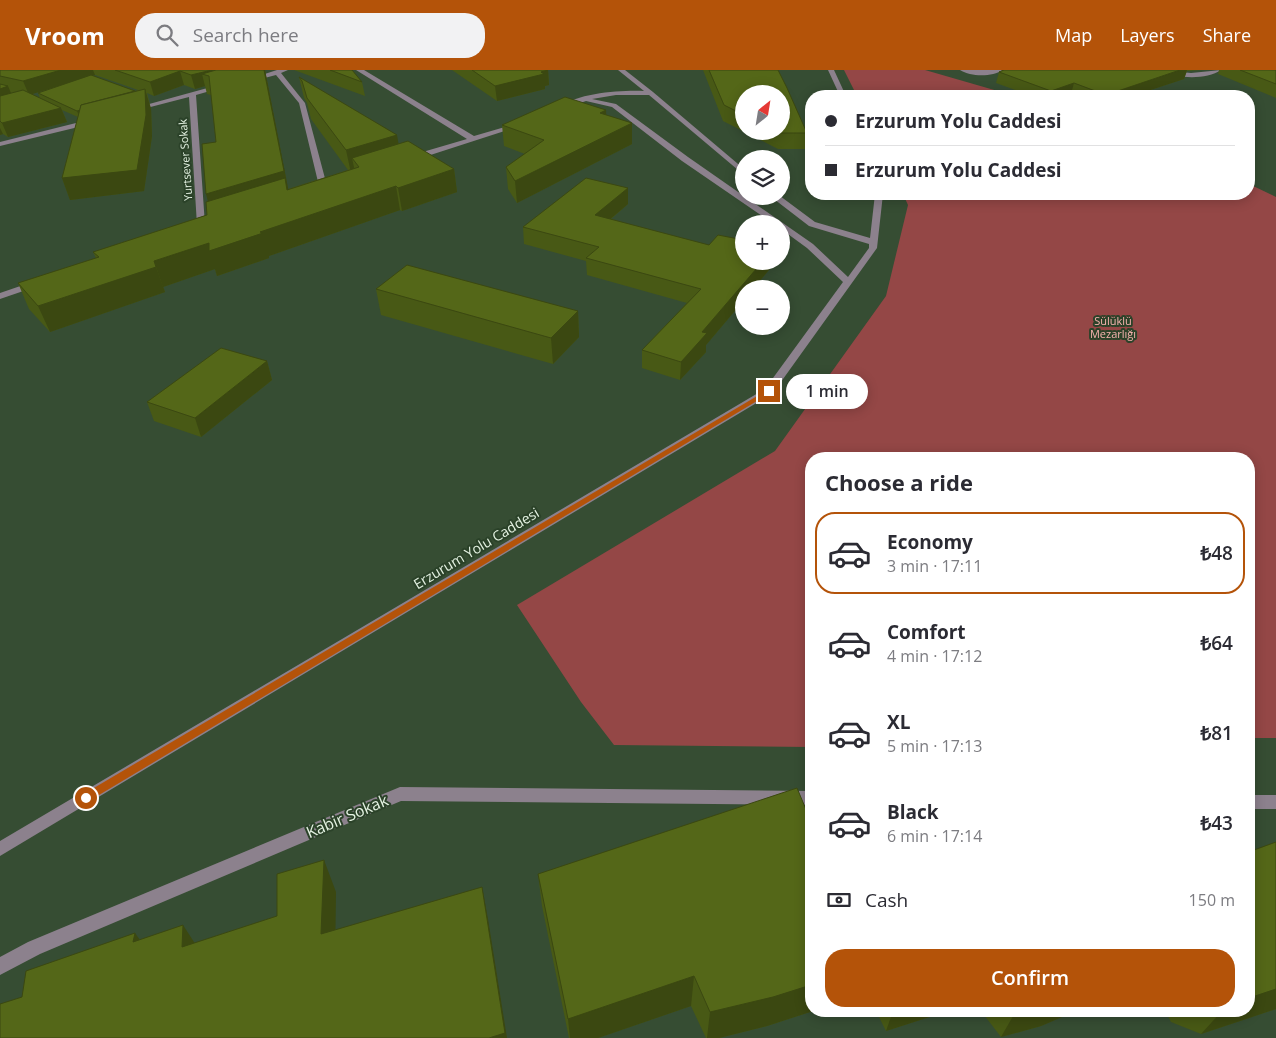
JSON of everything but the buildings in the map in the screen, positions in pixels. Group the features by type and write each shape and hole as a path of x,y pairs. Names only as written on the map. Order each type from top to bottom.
{"street":[{"path":"359,70 473,138"},
{"path":"621,70 651,93 735,165"},
{"path":"831,70 840,90"},
{"path":"963,70 993,73 1000,70"},
{"path":"1164,70 1185,76 1218,70"},
{"path":"245,81 281,71 302,103 327,185 314,189"},
{"path":"129,110 228,85"},
{"name":"Yurtsever Sokak","path":"192,93 201,225"},
{"path":"555,111 581,100 607,93 651,93"},
{"path":"149,99 158,102"},
{"path":"581,100 614,104 685,159 767,215"},
{"path":"0,144 101,118"},
{"path":"73,120 82,124"},
{"path":"400,162 529,121"},
{"path":"719,182 735,179"},
{"name":"Erzurum Yolu Caddesi","path":"0,849 769,391 873,248 878,200"},
{"path":"786,205 812,224 874,242"},
{"path":"192,228 211,222"},
{"path":"790,231 810,246 848,282"},
{"path":"0,296 46,280"},
{"name":"Kabir Sokak","path":"0,966 34,948 400,794 805,798"},
{"path":"1255,802 1276,802"}],"green space":[{"path":"844,70 925,70 994,90 854,90"},
{"name":"Sülüklü Mezarlığı","path":"1255,187 1276,197 1276,738 1255,738 1255,452 805,452 805,747 614,745 581,702 517,605 775,451 886,296 908,205 906,200 1255,200"}],"route":[{"path":"86,798 769,391"}]}
